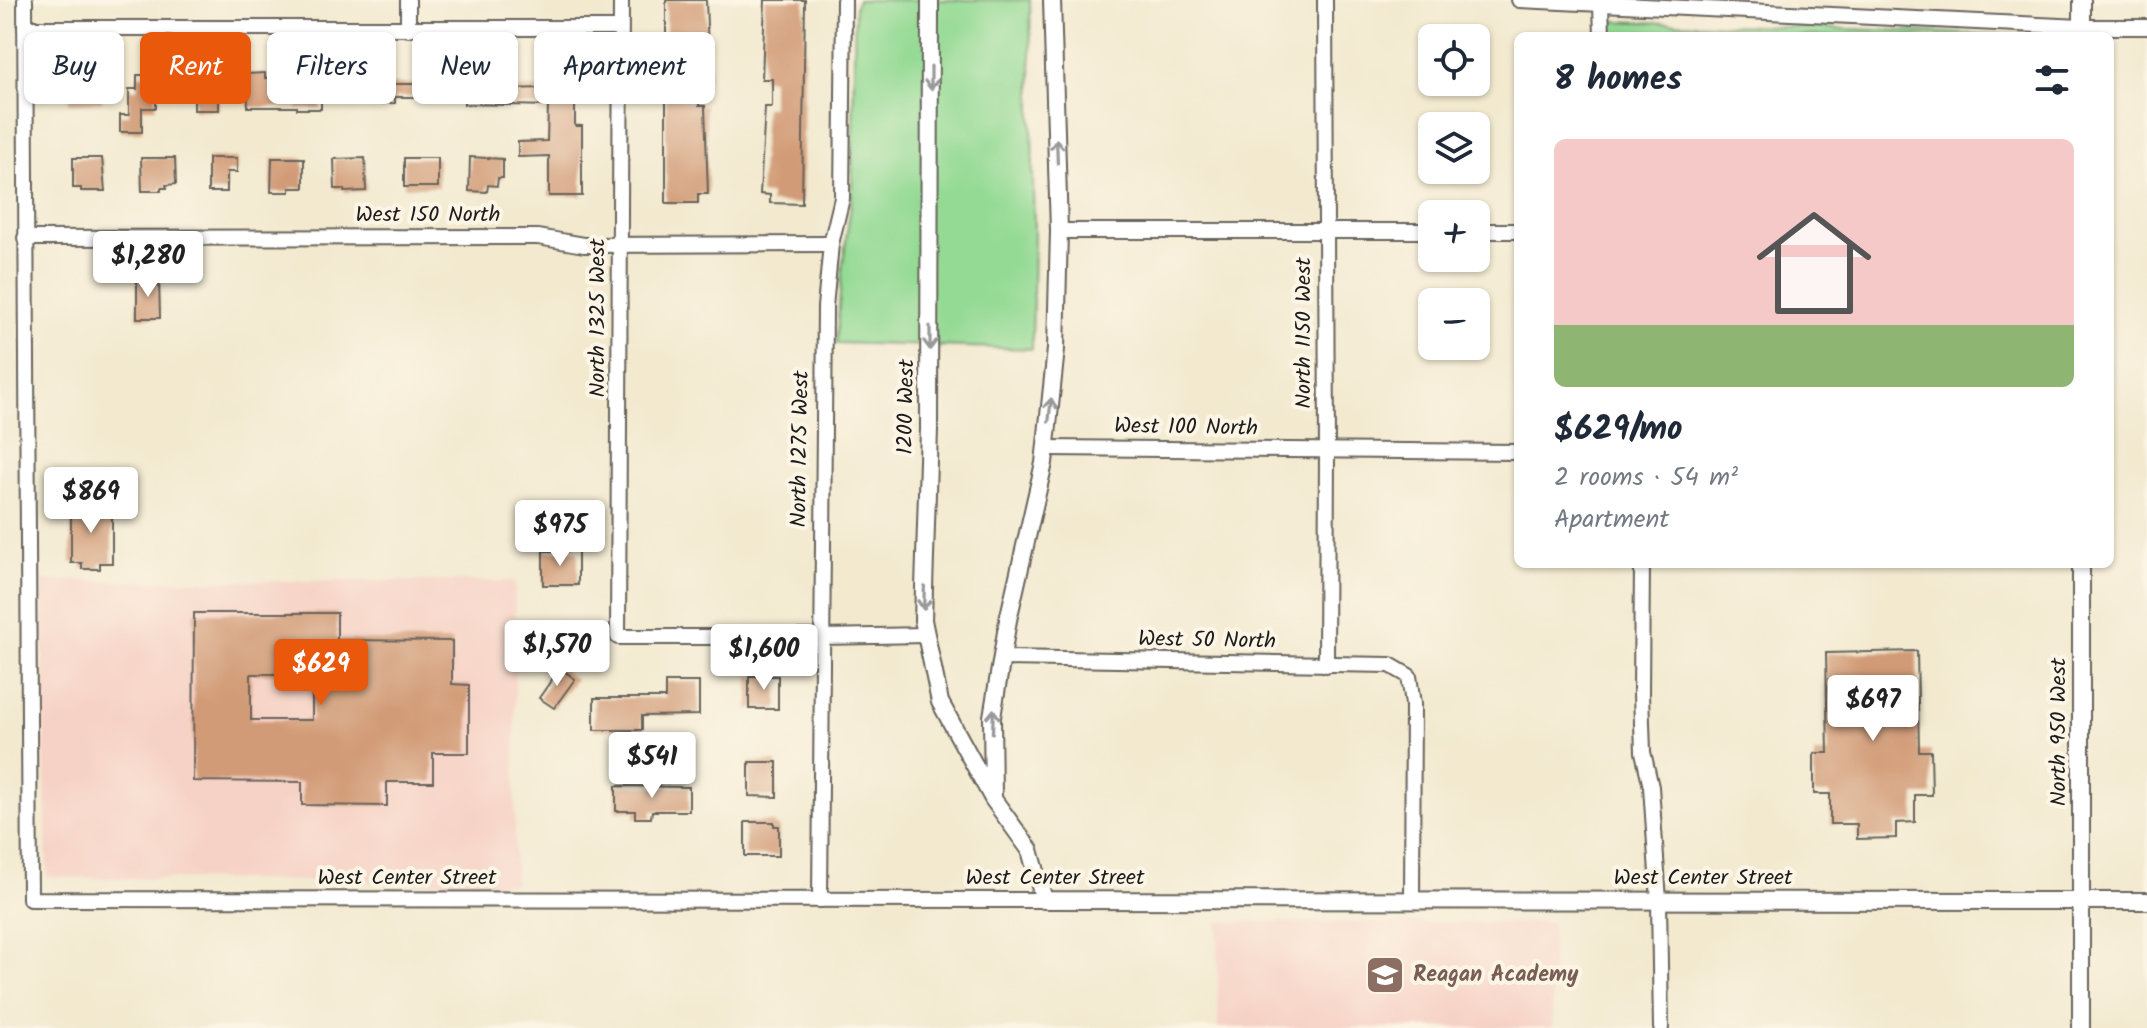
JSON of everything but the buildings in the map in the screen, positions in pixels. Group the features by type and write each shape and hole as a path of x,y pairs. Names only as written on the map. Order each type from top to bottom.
{"street":[{"path":"25,0 25,238"},
{"path":"408,0 408,29"},
{"name":"North 1325 West","path":"621,0 618,637 821,637"},
{"name":"North 1275 West","path":"820,900 825,307 831,244 842,198 844,0"},
{"name":"1200 West","path":"930,0 929,429 923,620 940,702 993,799 1030,850 1044,900"},
{"path":"993,799 992,717 1008,620 1044,463 1056,349 1059,231 1052,0"},
{"name":"North 1150 West","path":"1325,0 1326,665"},
{"path":"1519,0 2082,32 2147,27"},
{"path":"2082,0 2082,32"},
{"path":"1601,4 1602,32"},
{"path":"25,28 620,28"},
{"path":"1059,231 1418,231"},
{"path":"1490,231 1514,231"},
{"name":"West 150 North","path":"25,238 538,237 584,245 831,244"},
{"name":"West Center Street","path":"25,238 30,899 2147,901"},
{"name":"West 100 North","path":"1046,448 1514,452"},
{"path":"1642,568 1643,752 1651,787 1659,901 1661,1028"},
{"name":"North 950 West","path":"2081,568 2081,1028"},
{"path":"821,637 926,635"},
{"name":"West 50 North","path":"1002,658 1390,665 1409,676 1413,704 1412,900"}],"shaded area":[{"path":"42,581 515,581 515,884 47,877"},
{"name":"Reagan Academy","path":"1218,922 1552,923 1552,1028 1218,1028"}],"green space":[{"path":"858,0 1030,0 1034,237 1032,349 836,343 852,197 855,6"},
{"path":"1611,21 1936,32 1611,32"}],"place":[{"name":"Reagan Academy","path":"1385,975"}]}
